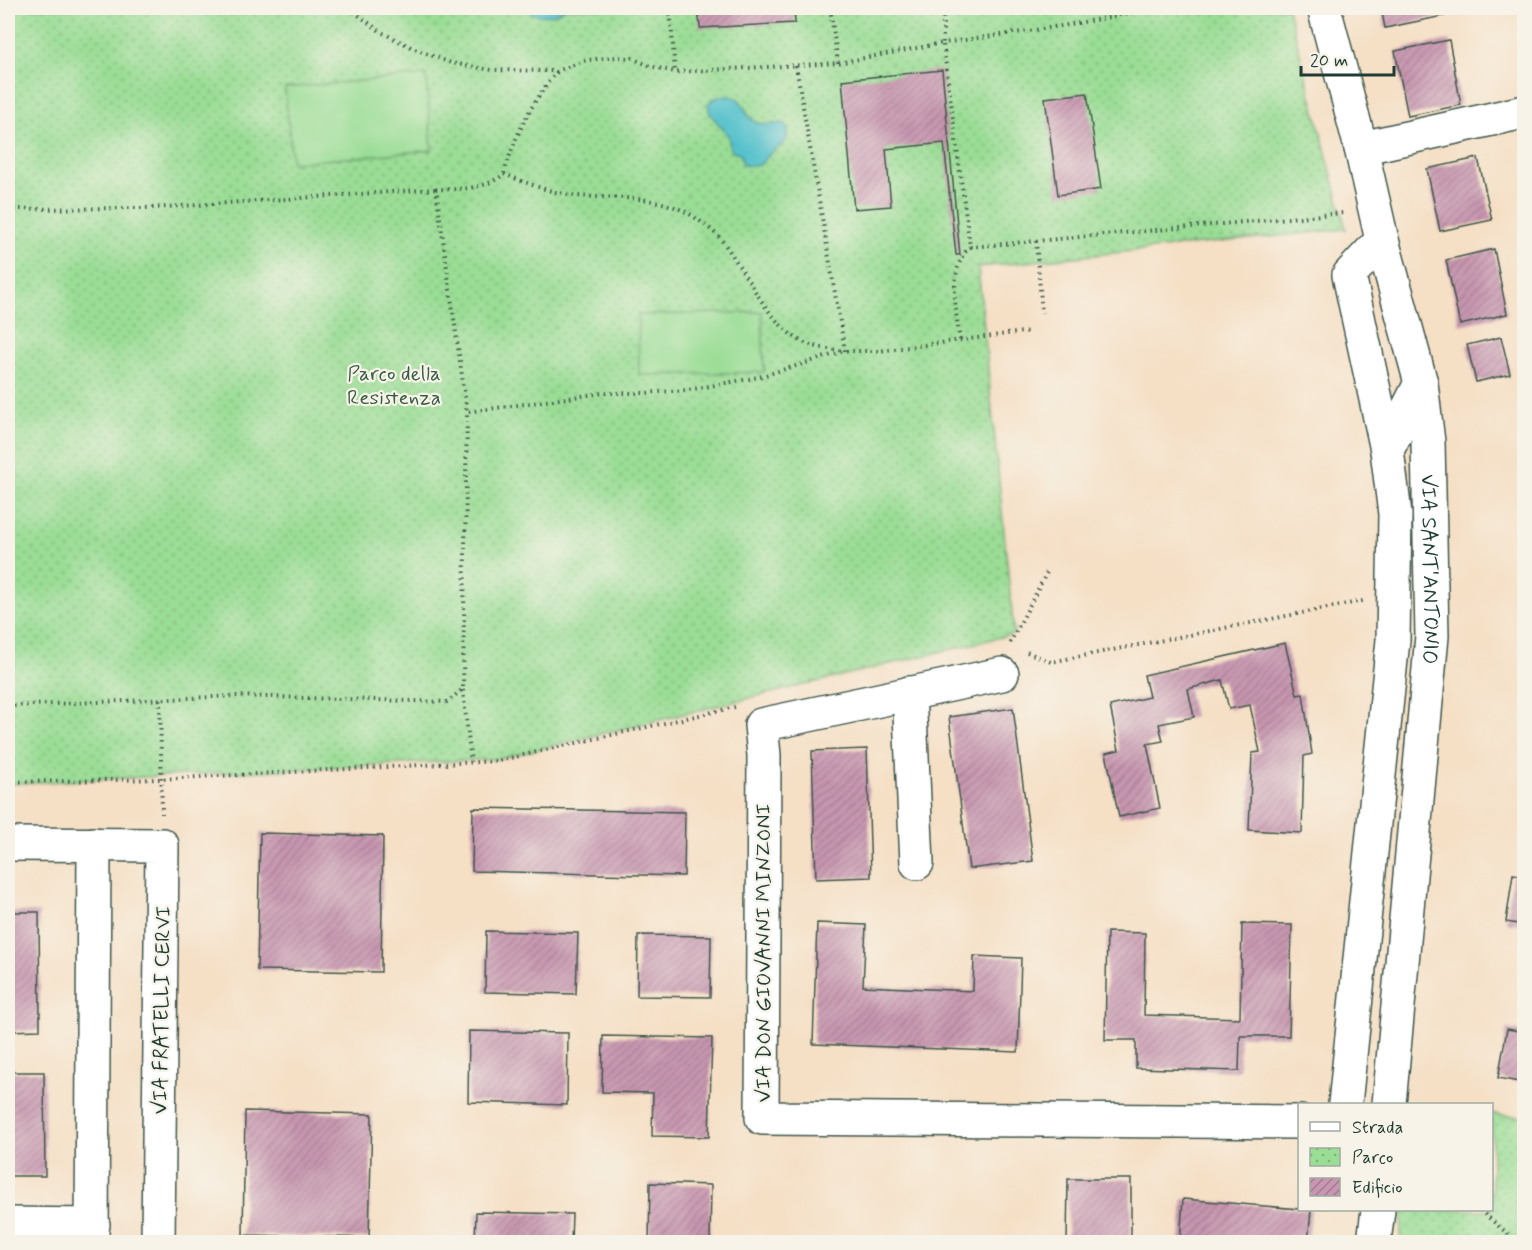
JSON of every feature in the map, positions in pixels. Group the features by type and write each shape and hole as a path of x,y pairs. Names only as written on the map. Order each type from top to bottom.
{"street":[{"name":"VIA SANT'ANTONIO","path":"1324,8 1361,148 1382,240 1421,383 1428,442 1432,636 1389,1103"},
{"path":"1361,148 1524,112"},
{"name":"VIA SANT'ANTONIO","path":"1346,1103 1393,640 1395,514 1387,450 1349,275 1382,240"},
{"path":"1387,450 1421,383"},
{"name":"VIA DON GIOVANNI MINZONI","path":"1010,656 909,693 761,725 764,755 762,1118 1298,1122"},
{"path":"909,693 917,863"},
{"path":"1375,825 1414,829"},
{"name":"VIA FRATELLI CERVI","path":"8,844 162,845 158,1242"},
{"path":"8,1224 92,1234 94,844"},
{"path":"1374,1242 1377,1211"}],"path":[{"path":"349,8 381,32 451,63 492,70 557,71 586,60 617,57 632,58 650,66 675,72 838,63 943,44 1107,19 1149,8"},
{"path":"670,8 675,72"},
{"path":"830,8 838,63"},
{"path":"951,8 943,17 943,44 970,247"},
{"path":"796,66 845,351"},
{"path":"8,209 151,208 448,190 487,185 504,174 522,123 538,95 557,71"},
{"path":"504,174 536,186 577,196 634,198 663,203 692,215 717,236 768,309 792,335 810,345 845,351 879,351 1030,331"},
{"path":"436,189 467,412 463,689 471,762"},
{"path":"960,340 956,308 956,277 962,254 970,247 1350,212"},
{"path":"1036,241 1042,313"},
{"path":"467,412 603,393 644,393 728,384 845,351"},
{"path":"1047,572 1010,656 1051,662 1393,595"},
{"path":"8,706 236,696 447,702 463,689"},
{"path":"160,699 161,779"},
{"path":"8,782 161,779 496,761 745,705"},
{"path":"1482,1211 1517,1242"}],"green space":[{"name":"Parco della Resistenza","path":"8,8 1288,8 1346,229 978,267 1014,634 498,759 8,784"},
{"path":"426,75 432,150 292,163 285,88"},
{"path":"762,312 764,372 639,375 638,315"},
{"path":"1493,1114 1524,1117 1524,1242 1400,1242 1403,1211 1493,1211"}],"water":[{"path":"523,8 566,8 555,14 544,16"},
{"path":"721,96 736,98 748,115 758,123 767,125 783,123 788,129 784,143 761,164 743,165 740,153 731,151 728,135 710,114 708,104"}],"building":[{"path":"698,8 794,8 795,23 700,28"},
{"path":"1381,8 1452,8 1453,14 1385,28"},
{"path":"1449,40 1461,105 1408,116 1395,51"},
{"path":"942,70 960,255 956,255 944,143 886,149 891,206 854,209 842,80"},
{"path":"1087,93 1101,189 1058,195 1045,98"},
{"path":"1478,158 1492,220 1440,231 1427,169"},
{"path":"1494,249 1507,314 1460,325 1446,260"},
{"path":"1501,337 1510,374 1476,382 1467,345"},
{"path":"1285,643 1297,695 1303,694 1312,754 1304,756 1302,833 1249,830 1252,753 1260,752 1250,705 1229,709 1222,680 1188,689 1194,717 1159,724 1163,741 1147,744 1160,808 1119,817 1106,753 1119,750 1110,706 1149,697 1144,675"},
{"path":"1013,708 1033,861 969,869 949,717"},
{"path":"867,749 871,877 816,879 812,751"},
{"path":"473,808 685,812 684,876 472,871"},
{"path":"260,833 383,836 381,972 257,970"},
{"path":"1513,874 1524,876 1524,925 1506,922"},
{"path":"8,912 39,912 40,1030 8,1031"},
{"path":"817,923 866,925 863,986 973,991 974,956 1021,958 1018,1052 813,1044"},
{"path":"1242,924 1292,925 1289,1036 1240,1036 1239,1071 1136,1068 1136,1040 1105,1040 1107,932 1145,933 1144,1015 1240,1018"},
{"path":"486,931 578,933 576,994 485,992"},
{"path":"638,935 711,936 710,997 637,996"},
{"path":"1507,1029 1524,1032 1524,1083 1498,1078"},
{"path":"469,1031 568,1033 567,1105 468,1102"},
{"path":"603,1036 712,1038 709,1137 652,1136 653,1093 602,1092"},
{"path":"8,1072 44,1072 45,1176 8,1176"},
{"path":"245,1111 372,1114 369,1238 243,1235"},
{"path":"1068,1179 1131,1179 1131,1242 1067,1242"},
{"path":"650,1183 711,1185 710,1242 649,1242"},
{"path":"1183,1199 1311,1211 1308,1242 1180,1242"},
{"path":"476,1212 572,1214 571,1242 475,1242"}]}
